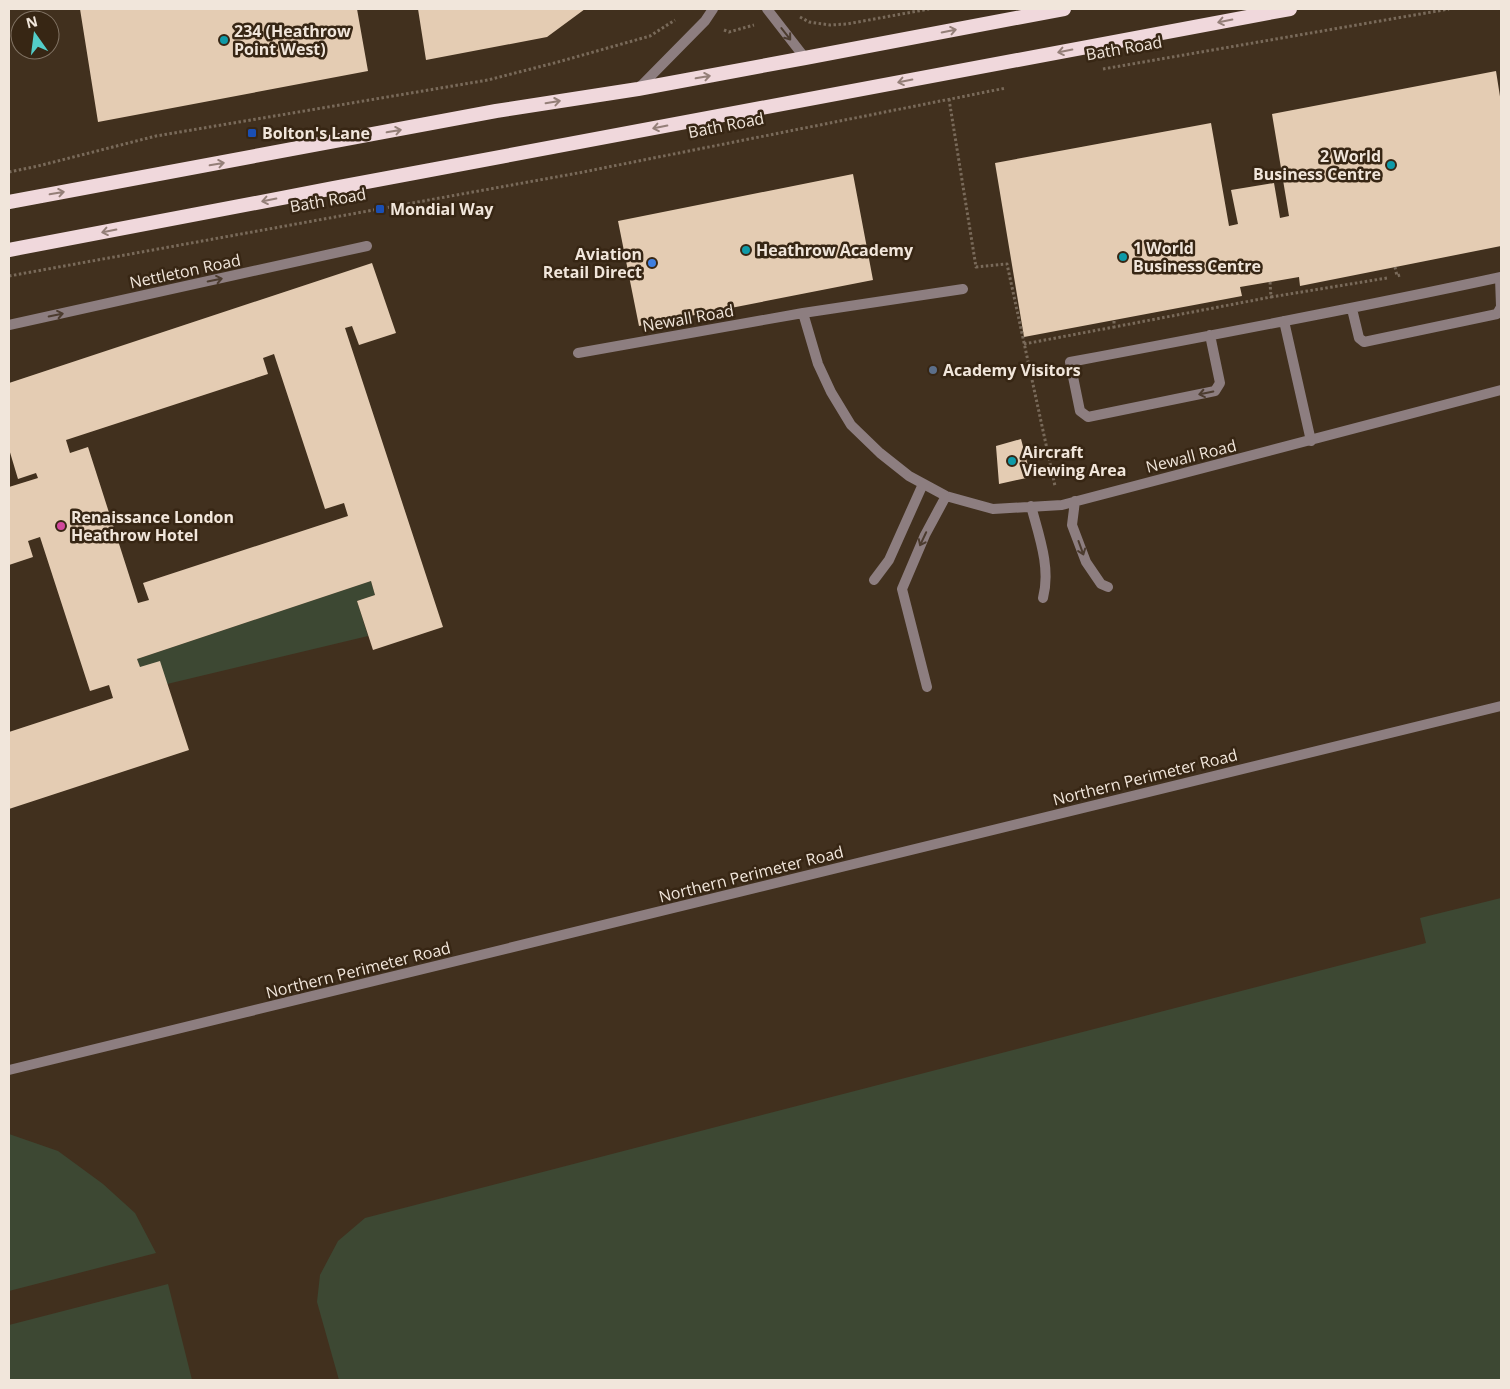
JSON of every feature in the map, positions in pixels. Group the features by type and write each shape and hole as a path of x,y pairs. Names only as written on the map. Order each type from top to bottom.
{"highway":[{"path":"9,202 496,112 805,58 1064,9"},
{"name":"Bath Road","path":"9,250 324,189 1290,9"}],"street":[{"path":"638,88 705,21 713,9"},
{"path":"768,9 805,58"},
{"name":"Nettleton Road","path":"9,325 367,246"},
{"path":"1210,335 1220,382 1215,391 1088,417 1080,411 1070,362 1210,335 1284,321 1352,309 1500,277 1501,307 1496,314 1364,342 1359,338 1352,309"},
{"name":"Newall Road","path":"578,352 803,313 963,290"},
{"name":"Newall Road","path":"803,313 818,364 831,392 851,425 909,476 946,496 993,509 1062,504 1075,501 1501,390"},
{"path":"1284,321 1311,441"},
{"path":"874,580 889,560 923,484"},
{"path":"927,687 902,589 925,535 946,496"},
{"path":"1075,501 1072,525 1086,562 1101,584 1108,588"},
{"path":"1032,506 1044,554 1047,585 1044,598"},
{"name":"Northern Perimeter Road","path":"9,1070 1501,706"}],"path":[{"path":"9,172 156,136 488,80 568,60 650,36 688,11 715,27 729,32 795,14 809,22 830,25 847,24 929,9"},
{"name":"Bath Road","path":"1101,70 1449,9"},
{"name":"Bath Road","path":"9,276 578,173 1015,86"},
{"path":"949,99 976,267 1007,264 1054,482 1062,504"},
{"path":"1024,344 1272,297 1397,276"},
{"path":"1270,282 1272,297"},
{"path":"1114,321 1114,327"}],"green space":[{"path":"371,581 375,595 357,601 368,636 167,684 140,667 137,659"},
{"path":"1501,898 1501,1380 339,1380 317,1302 320,1275 338,1241 365,1218 1426,943 1420,918"},
{"path":"9,1134 58,1151 103,1184 135,1213 156,1253 9,1291"},
{"path":"168,1284 192,1380 9,1380 9,1325"}],"building":[{"name":"234 (Heathrow Point West)","path":"80,9 357,9 368,71 98,122"},
{"path":"418,9 585,9 547,37 426,60"},
{"path":"1496,71 1501,103 1501,246 1300,286 1299,277 1240,287 1242,296 1024,337 995,163 1211,123 1229,226 1238,224 1231,190 1274,183 1280,218 1289,216 1272,114"},
{"name":"Heathrow Academy","path":"853,174 873,280 639,326 618,221"},
{"name":"Renaissance London Heathrow Hotel","path":"372,263 396,333 359,345 352,326 345,328 443,627 373,650 357,601 375,595 371,581 137,659 140,667 160,661 189,750 9,809 9,732 113,698 109,685 90,691 40,537 28,541 33,557 9,565 9,487 38,478 36,473 18,479 9,449 9,383","holes":["274,354 325,509 344,503 348,516 143,583 149,600 138,603 88,447 70,453 66,440 268,374 263,358"]},
{"name":"Aircraft Viewing Area","path":"1021,439 1031,477 999,484 996,446"}],"place":[{"name":"234 (Heathrow Point West)","path":"224,40"},
{"name":"Bolton's Lane","path":"252,133"},
{"name":"2 World Business Centre","path":"1391,165"},
{"name":"Mondial Way","path":"380,209"},
{"name":"Heathrow Academy","path":"746,250"},
{"name":"1 World Business Centre","path":"1123,257"},
{"name":"Aviation Retail Direct","path":"652,263"},
{"name":"Academy Visitors","path":"933,370"},
{"name":"Aircraft Viewing Area","path":"1012,461"},
{"name":"Renaissance London Heathrow Hotel","path":"61,526"}]}
